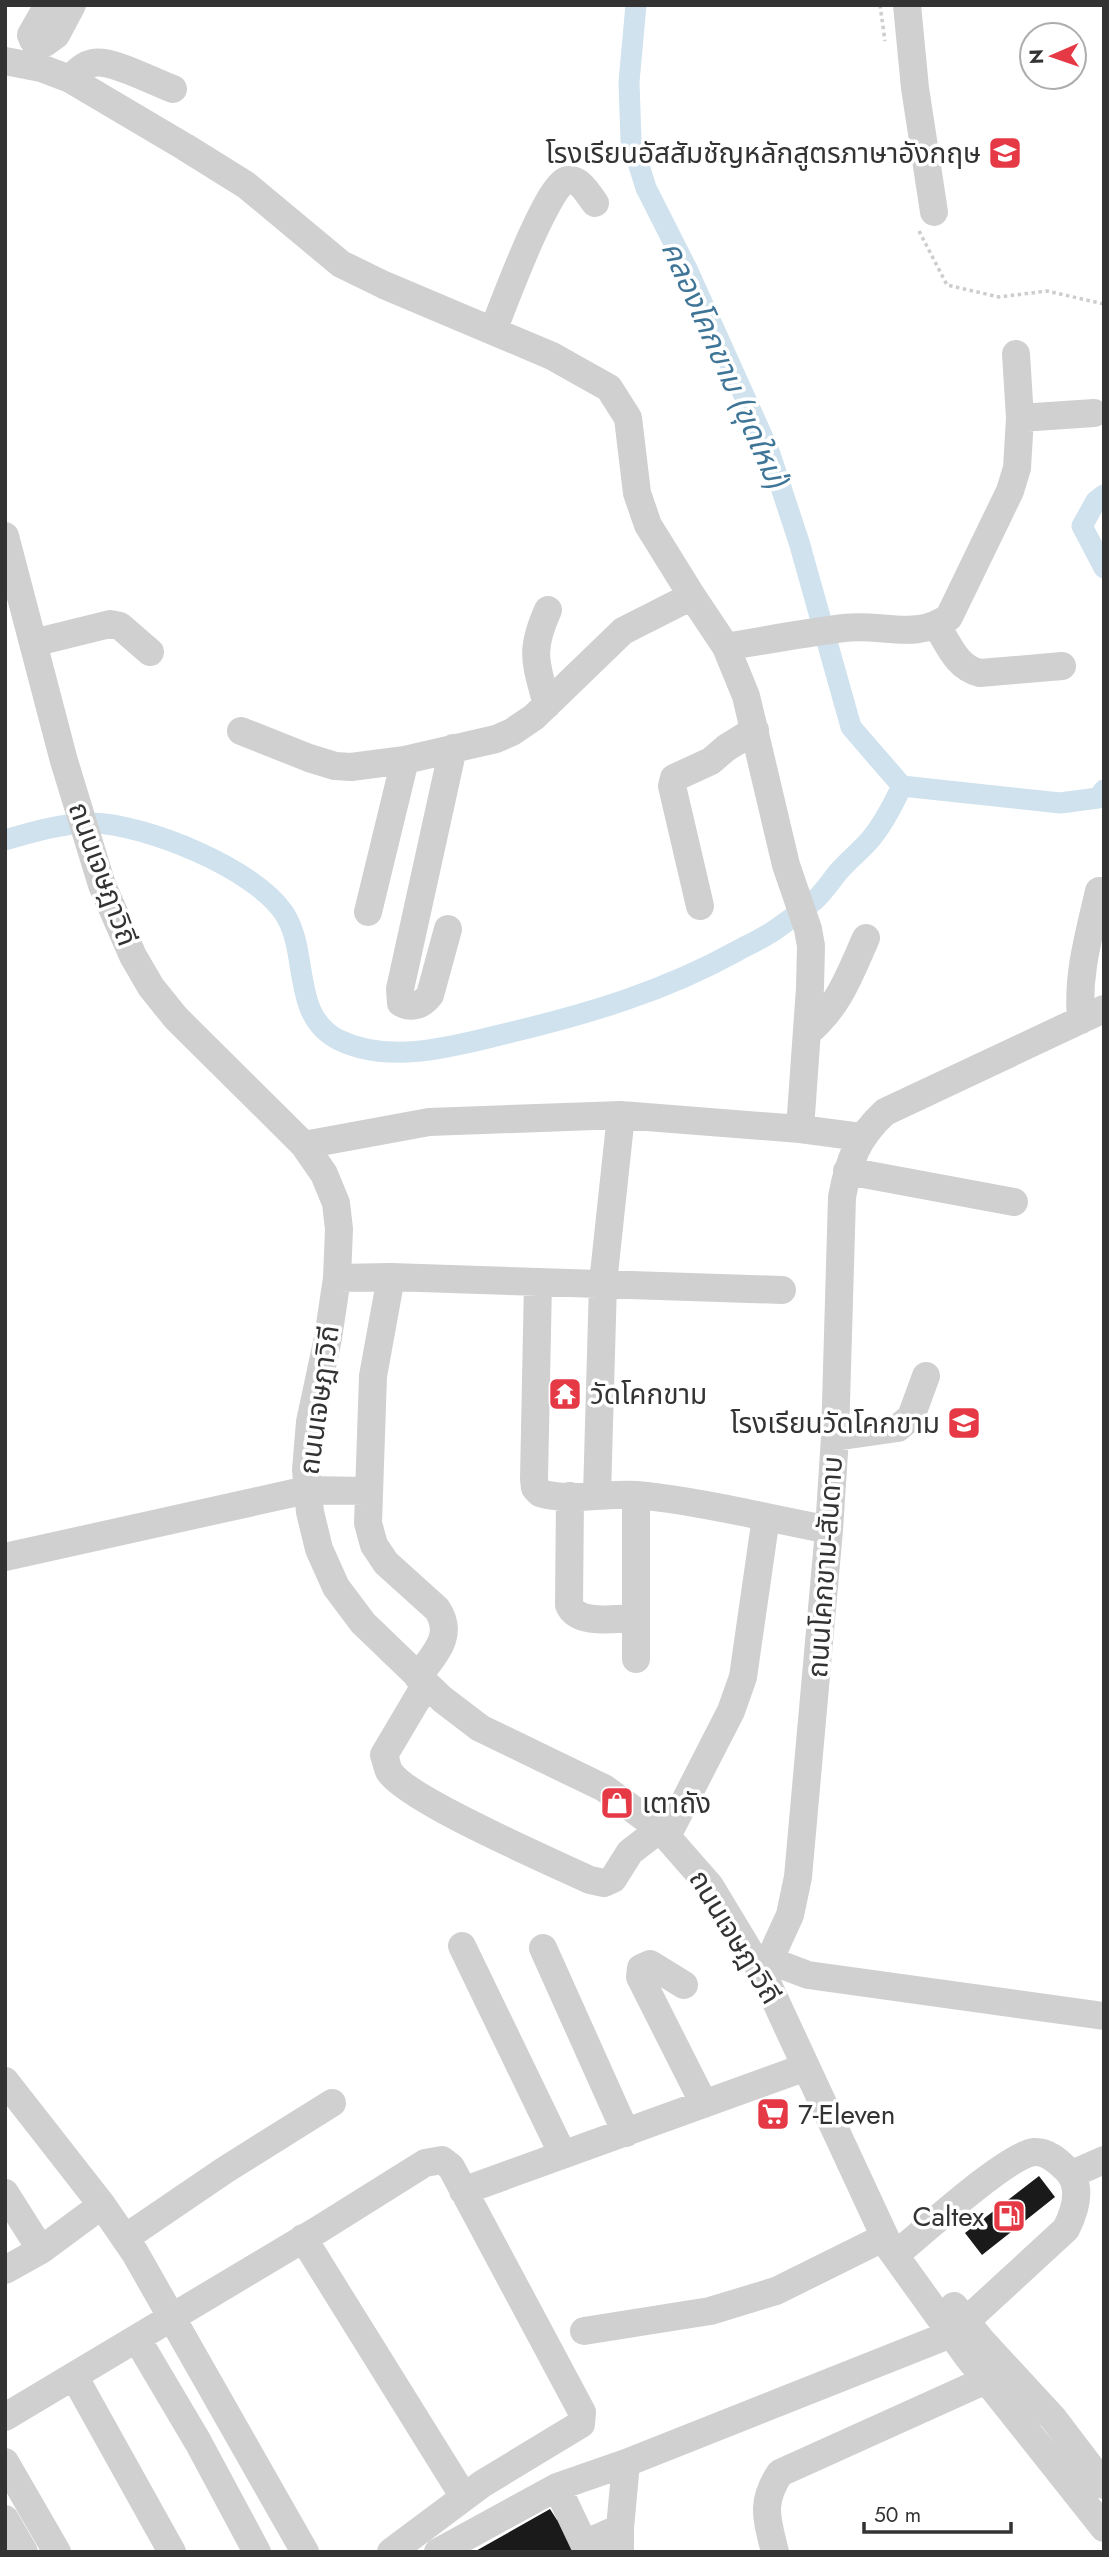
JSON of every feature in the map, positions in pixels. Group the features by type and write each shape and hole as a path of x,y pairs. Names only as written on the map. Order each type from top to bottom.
{"street":[{"path":"48,5 31,35 33,40 45,43 56,35 72,5"},
{"path":"907,5 915,88 934,212"},
{"path":"5,61 41,68 71,79 246,185 341,264 552,356 609,388 628,418 637,493 648,525 726,647 746,696 786,866 808,929 811,946 800,1129"},
{"path":"71,79 89,64 107,64 173,89"},
{"path":"492,331 534,228 555,189 562,181 569,179 579,182 595,203"},
{"path":"726,647 848,627 922,630 937,626 949,617 1010,491 1017,468 1020,418 1016,354"},
{"path":"1020,418 1094,413"},
{"name":"ถนนเจษฎาวิถี","path":"5,536 64,761 102,885 120,928 150,986 176,1018 304,1146 324,1174 336,1203 339,1229 337,1278 328,1338 310,1422 307,1490 319,1549 336,1587 363,1623 442,1699 480,1728 604,1788 663,1832 710,1886 767,1967 806,2067 856,2175 896,2241 959,2328 986,2380 1104,2528"},
{"path":"241,731 335,766 351,767 405,760 496,739 534,717 623,631 692,596"},
{"path":"547,705 535,650 537,634 548,610"},
{"path":"33,643 110,624 120,626 150,652"},
{"path":"937,626 960,663 970,671 980,673 1062,666"},
{"path":"700,906 672,786 674,778 711,761 755,730"},
{"path":"448,929 430,995 416,1006 401,1003 400,989 453,748"},
{"path":"368,912 405,760"},
{"path":"1092,1014 1078,993 1080,971 1099,891"},
{"path":"807,1033 826,1017 844,990 866,938"},
{"name":"ถนนโคกขาม-สันดาบ","path":"767,1967 790,1915 798,1877 829,1530 835,1437 842,1197 847,1171 862,1137 885,1112 1092,1014"},
{"path":"304,1146 429,1122 621,1115 800,1129 862,1137"},
{"path":"621,1115 583,1496 569,1605 571,1611 583,1618 636,1618"},
{"path":"847,1171 1014,1202"},
{"path":"337,1278 391,1277 782,1290"},
{"path":"391,1277 373,1376 368,1523 374,1545 386,1563 437,1609 446,1628 443,1640 384,1755 389,1772 409,1790 590,1880 604,1882 612,1879 630,1852 663,1832 732,1711 743,1677 766,1517"},
{"path":"538,1282 535,1488 540,1493 583,1496 636,1495 702,1504 829,1530"},
{"path":"835,1437 898,1428 911,1417 926,1376"},
{"path":"5,1557 307,1490 367,1491"},
{"path":"636,1495 636,1659"},
{"path":"462,1946 563,2155"},
{"path":"543,1948 626,2133"},
{"path":"684,1985 650,1964 641,1968 640,1977 704,2104"},
{"path":"767,1967 808,1975 1104,2015"},
{"path":"463,2191 806,2067"},
{"path":"5,2081 103,2205 125,2238 305,2552"},
{"path":"125,2238 225,2170 332,2103"},
{"path":"438,2552 557,2487 626,2463 959,2328 1066,2229 1076,2209 1077,2189 1072,2174 1054,2157 1035,2152 1012,2160 896,2241 776,2291 710,2311 584,2331"},
{"path":"7,2411 137,2339 425,2163 442,2160 451,2167 582,2412 582,2419 581,2424 464,2497 391,2552"},
{"path":"1072,2174 1104,2160"},
{"path":"5,2193 41,2250"},
{"path":"5,2270 41,2250 103,2205"},
{"path":"303,2238 464,2497"},
{"name":"ถนนเจษฎาวิถี","path":"959,2328 1053,2418 1104,2485"},
{"path":"137,2339 198,2442 257,2552"},
{"path":"74,2376 172,2552"},
{"path":"775,2552 767,2518 768,2491 780,2473 986,2380"},
{"path":"5,2462 57,2552"},
{"path":"557,2487 584,2544 620,2540 626,2463"},
{"path":"5,2519 24,2552"}],"building":[{"path":"1039,2176 1055,2197 982,2255 965,2233"},
{"path":"581,2508 574,2552 474,2552 550,2509 557,2520"}],"waterway":[{"name":"คลองโคกขาม (ขุดใหม่)","path":"636,5 629,82 631,140 646,188 688,271 769,451 799,542 851,727 902,786"},
{"path":"1104,495 1096,501 1082,526 1104,568"},
{"path":"902,786 1060,803 1098,798 1104,790"},
{"path":"5,840 70,825 114,825 168,840 224,865 249,880 284,913 297,946 307,1000 313,1016 324,1029 339,1040 359,1047 380,1051 423,1051 538,1026 626,1000 682,978 756,941 806,908 819,896 873,836 902,786"}],"place":[{"name":"โรงเรียนอัสสัมชัญหลักสูตรภาษาอังกฤษ","path":"1005,153"},
{"name":"วัดโคกขาม","path":"565,1394"},
{"name":"โรงเรียนวัดโคกขาม","path":"964,1423"},
{"name":"เตาถัง","path":"617,1803"},
{"name":"7-Eleven","path":"773,2114"},
{"name":"Caltex","path":"1009,2216"}]}
